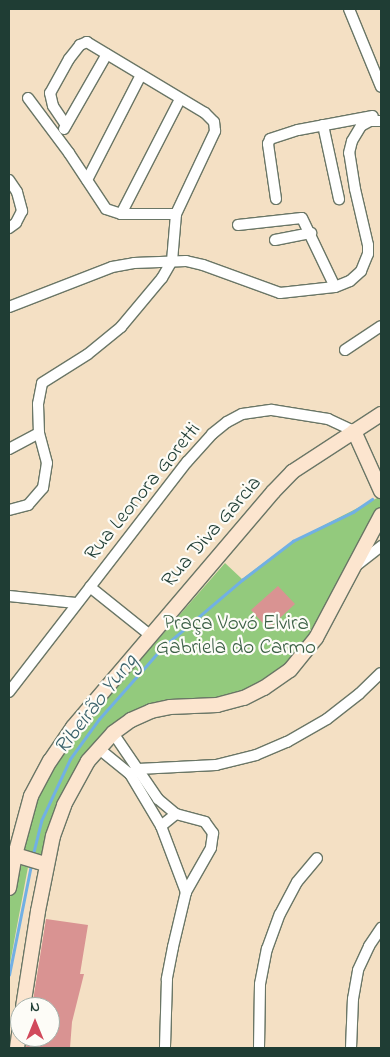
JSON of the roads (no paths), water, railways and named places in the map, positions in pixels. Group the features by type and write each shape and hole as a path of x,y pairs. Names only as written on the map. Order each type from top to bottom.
{"street":[{"path":"349,9 381,86"},
{"path":"9,510 28,505 44,488 47,464 38,433 38,404 42,383 88,354 121,327 162,278 172,261 176,214 215,131 214,122 210,117 107,54 91,42 83,42 69,59 52,86 50,93 53,106 66,125"},
{"path":"58,138 107,54"},
{"path":"87,180 142,76"},
{"path":"28,98 58,138 102,205 110,211 121,214 176,214"},
{"path":"121,214 180,99"},
{"path":"276,199 268,141 276,136 381,115"},
{"path":"9,307 124,264 172,261 203,265 280,293 335,287 350,281 367,261 368,245 349,153 355,132 360,126 370,121 381,121"},
{"path":"324,125 339,198"},
{"path":"9,180 17,192 22,211 16,223 9,228"},
{"path":"238,225 298,217 304,219 335,287"},
{"path":"275,240 311,233"},
{"path":"345,350 381,326"},
{"name":"Rua Leonora Goretti","path":"9,692 76,602 90,587 187,462 212,434 227,422 242,414 272,410 328,419 354,432"},
{"name":"Rua Diva Garcia","path":"9,888 31,796 50,761 73,728 250,517 292,472 381,414"},
{"path":"354,432 381,491"},
{"path":"9,450 38,433"},
{"path":"24,997 44,863 64,805 77,779 98,748 131,720 151,711 188,705 229,703 254,694 276,681 306,653 357,565 381,515"},
{"path":"357,565 381,546"},
{"path":"90,587 150,635"},
{"path":"9,596 76,602"},
{"path":"134,772 216,766 256,755 287,742 327,719 360,694 381,673"},
{"path":"113,734 161,826 179,869 186,892"},
{"path":"98,748 134,772 158,800 176,814 205,822 213,833 211,848 186,892 167,979 164,1048"},
{"path":"161,826 176,814"},
{"path":"16,856 44,863"},
{"path":"259,1048 260,984 266,949 280,914 297,882 318,858"},
{"path":"179,869 200,868"},
{"path":"351,1048 353,999 358,970 369,946 381,928"}],"waterway":[{"name":"Ribeirão Yung","path":"33,854 41,821 70,759 99,719 162,648 242,580 293,541 353,512 372,499"},
{"name":"Ribeirão Yung","path":"9,975 31,865"}],"park label":[{"name":"Praça Vovó Elvira Gabriela do Carmo","path":"236,636"}]}
